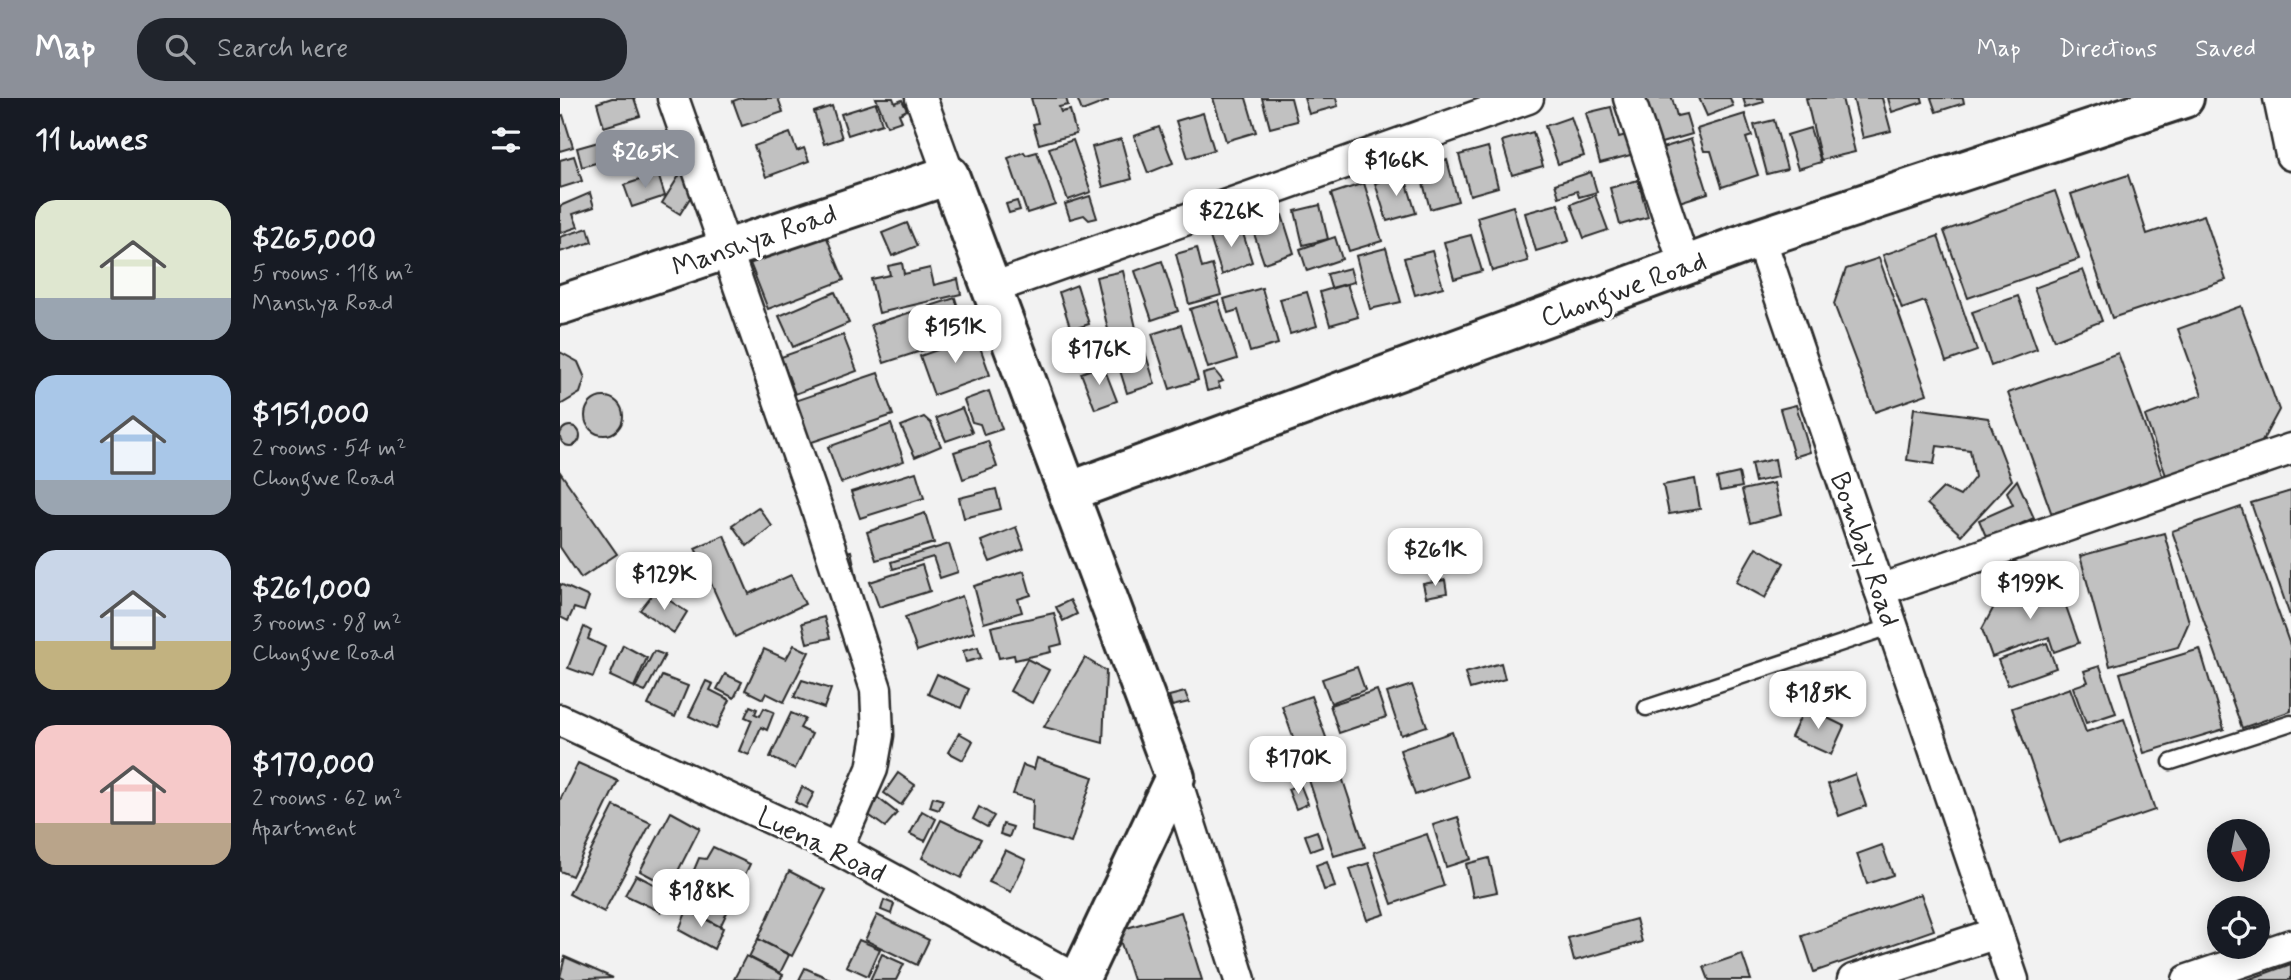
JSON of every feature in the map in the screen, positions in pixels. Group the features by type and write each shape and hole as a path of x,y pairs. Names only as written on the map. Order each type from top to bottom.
{"street":[{"path":"673,98 876,689 878,735 872,769 837,849"},
{"path":"920,98 1175,777 1241,980"},
{"path":"990,289 1528,98"},
{"path":"1629,98 1685,265"},
{"name":"Chongwe Road","path":"1068,492 1760,238 2184,98"},
{"path":"2279,98 2291,155"},
{"name":"Manshya Road","path":"560,305 949,175"},
{"name":"Bombay Road","path":"1760,238 2013,980"},
{"path":"1880,590 2291,449"},
{"name":"Luena Road","path":"560,720 837,849 1079,980"},
{"path":"1079,980 1175,777"},
{"path":"1853,980 1997,933"},
{"path":"2188,980 2291,945"}],"lane":[{"path":"1647,708 1893,626"},
{"path":"2171,762 2291,723"}],"building":[{"path":"612,98 634,98 640,116 604,127 597,103"},
{"path":"741,98 778,98 783,112 742,126 733,101"},
{"path":"876,98 893,98 895,103 902,100 907,110 899,114 902,121 887,126"},
{"path":"1031,98 1066,98 1068,105 1059,107 1061,112 1070,110 1076,134 1039,144 1033,124 1038,123"},
{"path":"1077,98 1107,98 1108,101 1082,111"},
{"path":"1213,98 1246,98 1256,132 1226,141"},
{"path":"1262,98 1291,98 1297,121 1270,128"},
{"path":"1304,98 1336,98 1338,106 1309,114"},
{"path":"1638,98 1672,98 1677,116 1686,114 1692,134 1651,146"},
{"path":"1699,98 1730,98 1733,106 1707,116"},
{"path":"1743,98 1763,98 1764,102 1746,107"},
{"path":"1806,98 1842,98 1855,152 1821,160"},
{"path":"1853,98 1882,98 1891,131 1863,138"},
{"path":"1888,98 1922,98 1923,102 1892,112"},
{"path":"1931,98 1963,98 1964,103 1936,112"},
{"path":"876,103 882,124 848,135 841,114"},
{"path":"832,106 842,138 824,144 814,112"},
{"path":"1611,107 1619,137 1633,133 1638,153 1600,163 1586,113"},
{"path":"1203,113 1214,150 1188,158 1176,121"},
{"path":"1745,114 1752,136 1746,138 1758,175 1722,187 1711,151 1704,151 1697,129"},
{"path":"563,115 573,147 560,151 560,116"},
{"path":"1571,117 1584,156 1558,164 1545,126"},
{"path":"1774,120 1787,169 1767,174 1754,125"},
{"path":"1159,127 1173,163 1148,173 1134,136"},
{"path":"1810,128 1821,162 1798,169 1787,135"},
{"path":"1533,132 1543,166 1512,175 1502,141"},
{"path":"790,133 797,151 804,148 809,161 766,177 754,146"},
{"path":"637,137 644,160 609,170 606,160 582,167 577,148 602,141 603,146"},
{"path":"1121,139 1132,179 1103,187 1092,147"},
{"path":"1691,139 1708,193 1676,203 1659,149"},
{"path":"1073,140 1091,192 1068,200 1049,148"},
{"path":"1488,147 1498,187 1470,195 1459,155"},
{"path":"1024,152 1026,155 1037,152 1055,204 1027,213 1008,158"},
{"path":"574,156 582,181 560,188 560,160"},
{"path":"1447,160 1458,201 1430,209 1419,168"},
{"path":"682,171 700,182 680,214 662,203"},
{"path":"1591,172 1597,192 1579,197 1577,191 1559,197 1555,184"},
{"path":"658,174 665,196 632,207 624,185"},
{"path":"1404,174 1416,213 1387,221 1375,183"},
{"path":"2128,175 2147,234 2204,215 2226,280 2112,318 2071,194"},
{"path":"1638,180 1648,217 1620,225 1610,188"},
{"path":"1364,183 1382,241 1349,251 1331,194"},
{"path":"2055,191 2079,259 1968,298 1944,231"},
{"path":"590,193 594,207 573,214 578,227 560,233 560,206"},
{"path":"1595,195 1608,230 1584,238 1571,204"},
{"path":"1090,196 1097,218 1089,220 1084,215 1070,219 1065,204"},
{"path":"1017,201 1020,210 1009,213 1006,204"},
{"path":"1558,204 1569,241 1536,251 1525,213"},
{"path":"1320,205 1328,239 1303,245 1295,211"},
{"path":"1513,206 1528,261 1492,271 1477,217"},
{"path":"1282,215 1294,253 1264,263 1251,225"},
{"path":"907,223 917,246 892,256 882,233"},
{"path":"1240,224 1252,262 1222,275 1209,234"},
{"path":"588,228 592,242 560,252 560,237"},
{"path":"825,233 844,280 768,309 750,263"},
{"path":"1471,235 1482,271 1454,279 1444,242"},
{"path":"1938,236 1977,351 1946,362 1925,301 1902,309 1883,255"},
{"path":"1335,237 1342,259 1307,271 1300,249"},
{"path":"1197,248 1202,268 1212,265 1221,295 1189,304 1176,254"},
{"path":"1386,248 1401,302 1370,309 1356,256"},
{"path":"1432,251 1443,287 1415,295 1404,258"},
{"path":"1879,258 1927,394 1875,412 1834,304 1846,269"},
{"path":"1162,261 1178,311 1152,320 1135,271"},
{"path":"902,263 904,274 930,268 934,285 958,279 961,294 879,313 871,279 890,275 888,266"},
{"path":"1350,268 1354,282 1331,288 1327,274"},
{"path":"2083,270 2102,321 2054,340 2034,288"},
{"path":"1123,271 1136,328 1109,334 1096,277"},
{"path":"1347,284 1358,317 1330,325 1320,292"},
{"path":"1077,285 1089,324 1071,330 1059,292"},
{"path":"1262,288 1278,344 1250,352 1238,310 1228,313 1224,299"},
{"path":"835,292 849,323 793,347 779,316"},
{"path":"1307,292 1317,326 1290,334 1280,299"},
{"path":"2018,296 2037,349 1991,366 1972,312"},
{"path":"955,298 967,336 884,363 871,325"},
{"path":"1218,301 1237,359 1208,368 1190,309"},
{"path":"2241,306 2279,410 2258,449 2168,481 2145,416 2202,395 2178,329"},
{"path":"1181,325 1198,380 1170,389 1152,334"},
{"path":"843,335 857,371 795,394 781,357"},
{"path":"976,336 990,375 934,395 920,356"},
{"path":"1124,348 1128,358 1145,352 1155,384 1127,393 1114,351"},
{"path":"560,352 578,362 585,378 580,393 560,405"},
{"path":"2118,353 2165,483 2055,523 2008,393"},
{"path":"1103,365 1117,401 1095,409 1081,373"},
{"path":"1215,371 1223,381 1218,383 1220,388 1207,391 1203,374"},
{"path":"878,373 893,415 809,443 795,401"},
{"path":"989,391 1002,429 984,435 980,424 972,422 964,400"},
{"path":"604,397 617,403 623,416 617,429 604,435 591,429 585,416 591,403"},
{"path":"1796,405 1810,452 1794,457 1780,409"},
{"path":"962,408 972,432 946,441 936,418"},
{"path":"1914,408 1988,418 2012,480 1961,535 1927,504 1943,488 1960,496 1975,477 1970,450 1937,446 1934,464 1907,460"},
{"path":"924,417 931,423 941,446 915,457 901,426"},
{"path":"891,424 904,461 841,483 828,447"},
{"path":"566,426 574,426 580,436 574,446 566,446 560,440 560,432"},
{"path":"988,441 997,467 963,479 954,452"},
{"path":"1775,459 1778,477 1755,482 1751,464"},
{"path":"560,472 617,554 581,578 560,547"},
{"path":"916,472 924,498 860,518 851,492"},
{"path":"1739,473 1742,487 1720,491 1717,478"},
{"path":"1695,479 1700,509 1669,514 1663,485"},
{"path":"2017,480 2034,518 1987,539 1979,520 2013,505 2007,492"},
{"path":"1774,483 1781,515 1750,523 1742,490"},
{"path":"996,489 1001,509 964,518 959,498"},
{"path":"2291,491 2291,619 2251,503"},
{"path":"758,507 772,526 747,546 732,525"},
{"path":"2241,507 2291,648 2291,711 2242,728 2172,531"},
{"path":"925,513 934,543 876,560 867,532"},
{"path":"1016,527 1024,549 990,562 981,541"},
{"path":"2164,533 2189,622 2178,647 2110,666 2080,556"},
{"path":"724,535 749,594 791,575 805,604 735,637 695,548"},
{"path":"949,544 958,572 940,578 933,557 893,569 891,562"},
{"path":"1756,547 1784,563 1765,598 1736,582"},
{"path":"851,551 857,578 842,581 836,554"},
{"path":"922,565 930,591 879,607 870,582"},
{"path":"1024,571 1031,595 1018,599 1022,612 984,623 974,586"},
{"path":"1445,580 1447,593 1426,597 1423,584"},
{"path":"2057,581 2079,643 2054,652 2049,637 1992,657 1982,629 1997,601"},
{"path":"560,584 589,597 584,611 574,608 568,621 560,617"},
{"path":"655,591 687,612 674,633 640,610"},
{"path":"962,596 974,632 917,651 905,617"},
{"path":"1070,600 1077,614 1063,621 1056,607"},
{"path":"1054,613 1062,644 1050,647 1051,652 1015,660 1014,655 999,658 991,627"},
{"path":"824,617 830,638 807,643 802,623"},
{"path":"584,627 591,631 588,639 605,647 593,677 568,668"},
{"path":"2047,643 2056,668 2008,685 1998,660"},
{"path":"623,645 647,658 634,687 610,676"},
{"path":"794,645 809,652 784,702 766,693 763,699 745,690 764,649 786,659"},
{"path":"978,647 981,658 966,662 963,651"},
{"path":"2200,649 2224,729 2144,753 2120,673"},
{"path":"654,651 665,655 645,692 635,688"},
{"path":"1085,658 1106,671 1103,743 1044,727"},
{"path":"1027,659 1049,670 1032,703 1010,691"},
{"path":"1501,663 1505,679 1470,689 1465,673"},
{"path":"2100,666 2116,713 2086,723 2073,687 2088,682 2084,671"},
{"path":"1357,667 1365,690 1331,703 1322,679"},
{"path":"725,674 742,682 734,698 717,689"},
{"path":"937,674 969,689 961,708 928,694"},
{"path":"662,676 688,686 675,717 648,705"},
{"path":"802,680 831,689 824,708 794,697"},
{"path":"706,681 713,684 710,690 730,700 716,729 689,716"},
{"path":"1412,685 1427,726 1401,735 1387,693"},
{"path":"2070,688 2086,732 2124,719 2155,810 2059,843 2012,708"},
{"path":"1377,690 1386,717 1339,733 1330,705"},
{"path":"1185,692 1189,702 1172,706 1169,696"},
{"path":"1311,696 1328,743 1299,754 1282,706"},
{"path":"750,706 757,709 755,714 760,716 764,708 774,712 767,730 761,727 749,755 739,751 752,720 745,717"},
{"path":"1805,707 1844,726 1831,755 1791,737"},
{"path":"791,713 805,719 800,728 812,734 795,769 770,757"},
{"path":"1452,732 1467,777 1415,795 1400,750"},
{"path":"959,733 973,741 963,760 948,752"},
{"path":"1288,748 1297,775 1284,779 1275,752"},
{"path":"1037,758 1093,777 1071,843 1032,831 1033,800 1013,794 1023,765 1034,769"},
{"path":"578,763 618,781 572,876 560,871 560,800"},
{"path":"1338,765 1365,847 1334,856 1307,774"},
{"path":"898,773 915,785 901,805 884,793"},
{"path":"1855,774 1866,806 1839,816 1828,784"},
{"path":"1300,784 1308,804 1296,809 1288,789"},
{"path":"802,787 814,793 806,808 795,802"},
{"path":"933,797 943,800 939,810 930,807"},
{"path":"878,798 897,813 885,827 866,813"},
{"path":"614,806 651,823 604,912 569,894"},
{"path":"979,807 994,816 987,827 973,819"},
{"path":"922,811 936,819 925,841 910,834"},
{"path":"671,812 700,828 678,871 683,874 674,889 640,871"},
{"path":"1458,817 1471,859 1446,867 1433,825"},
{"path":"941,820 981,839 961,878 922,858"},
{"path":"1003,824 1013,827 1009,837 1000,834"},
{"path":"1317,831 1322,847 1311,851 1305,835"},
{"path":"1427,834 1444,886 1392,904 1374,852"},
{"path":"1882,845 1893,875 1867,884 1857,854"},
{"path":"713,847 750,864 720,927 680,903 699,858 706,859"},
{"path":"1005,850 1026,860 1011,892 989,882"},
{"path":"1489,858 1497,892 1473,897 1466,864"},
{"path":"1327,861 1335,887 1324,890 1316,865"},
{"path":"1369,863 1385,914 1367,920 1350,869"},
{"path":"789,871 826,890 792,956 758,939"},
{"path":"636,875 671,893 661,912 625,895"},
{"path":"1921,894 1934,930 1814,972 1802,936"},
{"path":"884,900 894,904 891,914 881,910"},
{"path":"687,910 723,928 714,949 679,930"},
{"path":"1181,912 1202,980 1133,980 1117,931"},
{"path":"877,915 929,940 917,965 865,940"},
{"path":"1636,919 1642,942 1574,961 1568,938"},
{"path":"758,939 789,955 780,973 749,957"},
{"path":"859,940 880,949 868,976 846,966"},
{"path":"882,954 904,964 896,980 870,980"},
{"path":"1742,954 1751,980 1709,980 1704,967"},
{"path":"746,956 783,975 780,980 734,979"},
{"path":"565,957 613,978 566,980 560,977"},
{"path":"2291,964 2291,980 2247,980"},
{"path":"805,968 830,979 830,980 799,980"}]}
